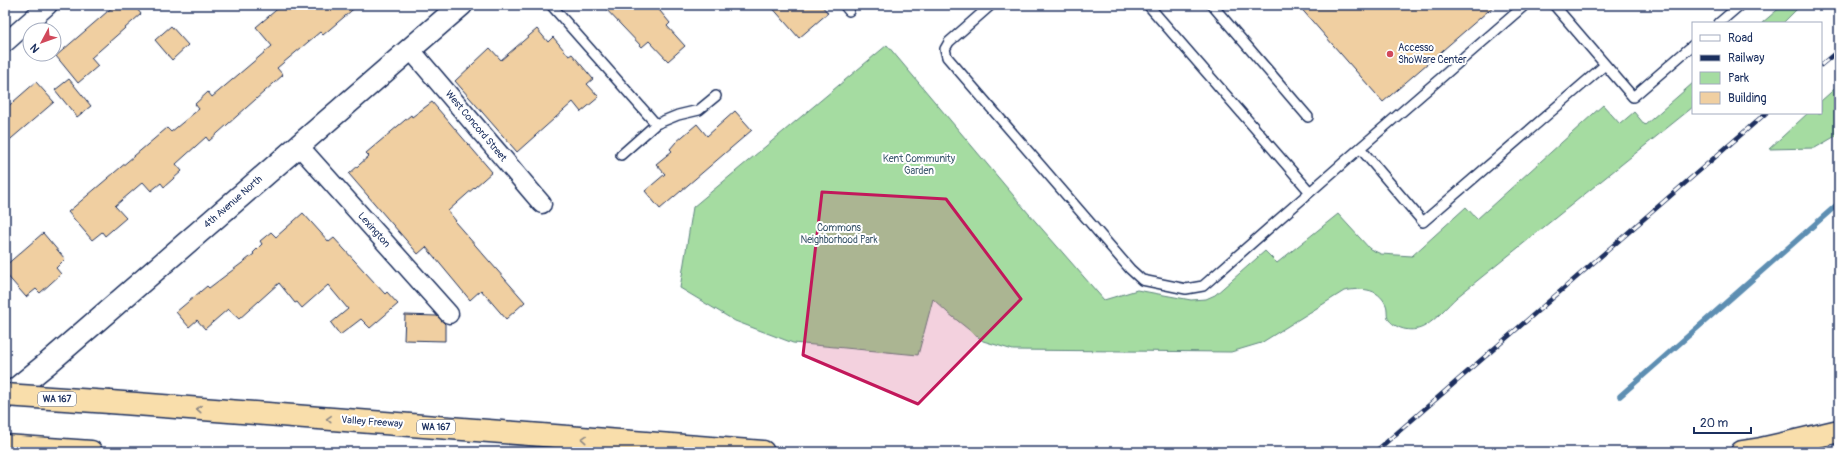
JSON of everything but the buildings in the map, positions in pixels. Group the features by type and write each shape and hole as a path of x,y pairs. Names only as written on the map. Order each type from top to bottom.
{"highway":[{"name":"Valley Freeway","path":"5,395 763,452"},
{"path":"1742,452 1839,431"},
{"path":"5,446 92,452"}],"street":[{"path":"5,43 48,5"},
{"name":"4th Avenue North","path":"5,398 60,353 461,5"},
{"name":"West Concord Street","path":"410,49 542,204"},
{"name":"Lexington","path":"299,146 449,314"}],"lane":[{"path":"551,5 656,124"},
{"path":"991,5 949,42 944,49 947,57 1130,269 1142,280 1186,289 1203,286 1525,5"},
{"path":"1148,5 1310,192"},
{"path":"1212,5 1308,117"},
{"path":"1554,5 1633,97 1692,46"},
{"path":"1720,22 1740,5"},
{"path":"1360,148 1423,222 1605,65"},
{"path":"622,155 656,124 678,115 699,110 716,96"}],"highlighted area":[{"path":"822,192 946,199 1021,299 918,404 803,355"}],"green space":[{"path":"1783,5 1801,5 1784,22 1763,22"},
{"path":"887,45 1029,214 1104,300 1137,290 1191,300 1206,299 1215,295 1265,251 1277,263 1338,214 1370,249 1381,254 1412,256 1466,207 1477,219 1603,105 1620,124 1634,112 1645,125 1692,84 1692,108 1457,297 1434,320 1421,328 1411,330 1396,326 1389,320 1386,305 1383,299 1378,295 1368,290 1356,289 1344,291 1261,343 1231,352 1013,350 983,341 933,299 918,355 793,343 735,321 680,288 693,207"},
{"path":"1839,85 1839,134 1815,148 1769,149 1807,114 1822,114 1822,100"}],"waterway":[{"path":"1620,396 1839,203"}],"railway":[{"path":"1822,64 1839,50"},
{"path":"1375,452 1765,114"}],"place":[{"name":"Accesso ShoWare Center","path":"1390,54"}],"park label":[{"name":"Kent Community Garden","path":"919,164"},
{"name":"Commons Neighborhood Park","path":"839,234"}]}
